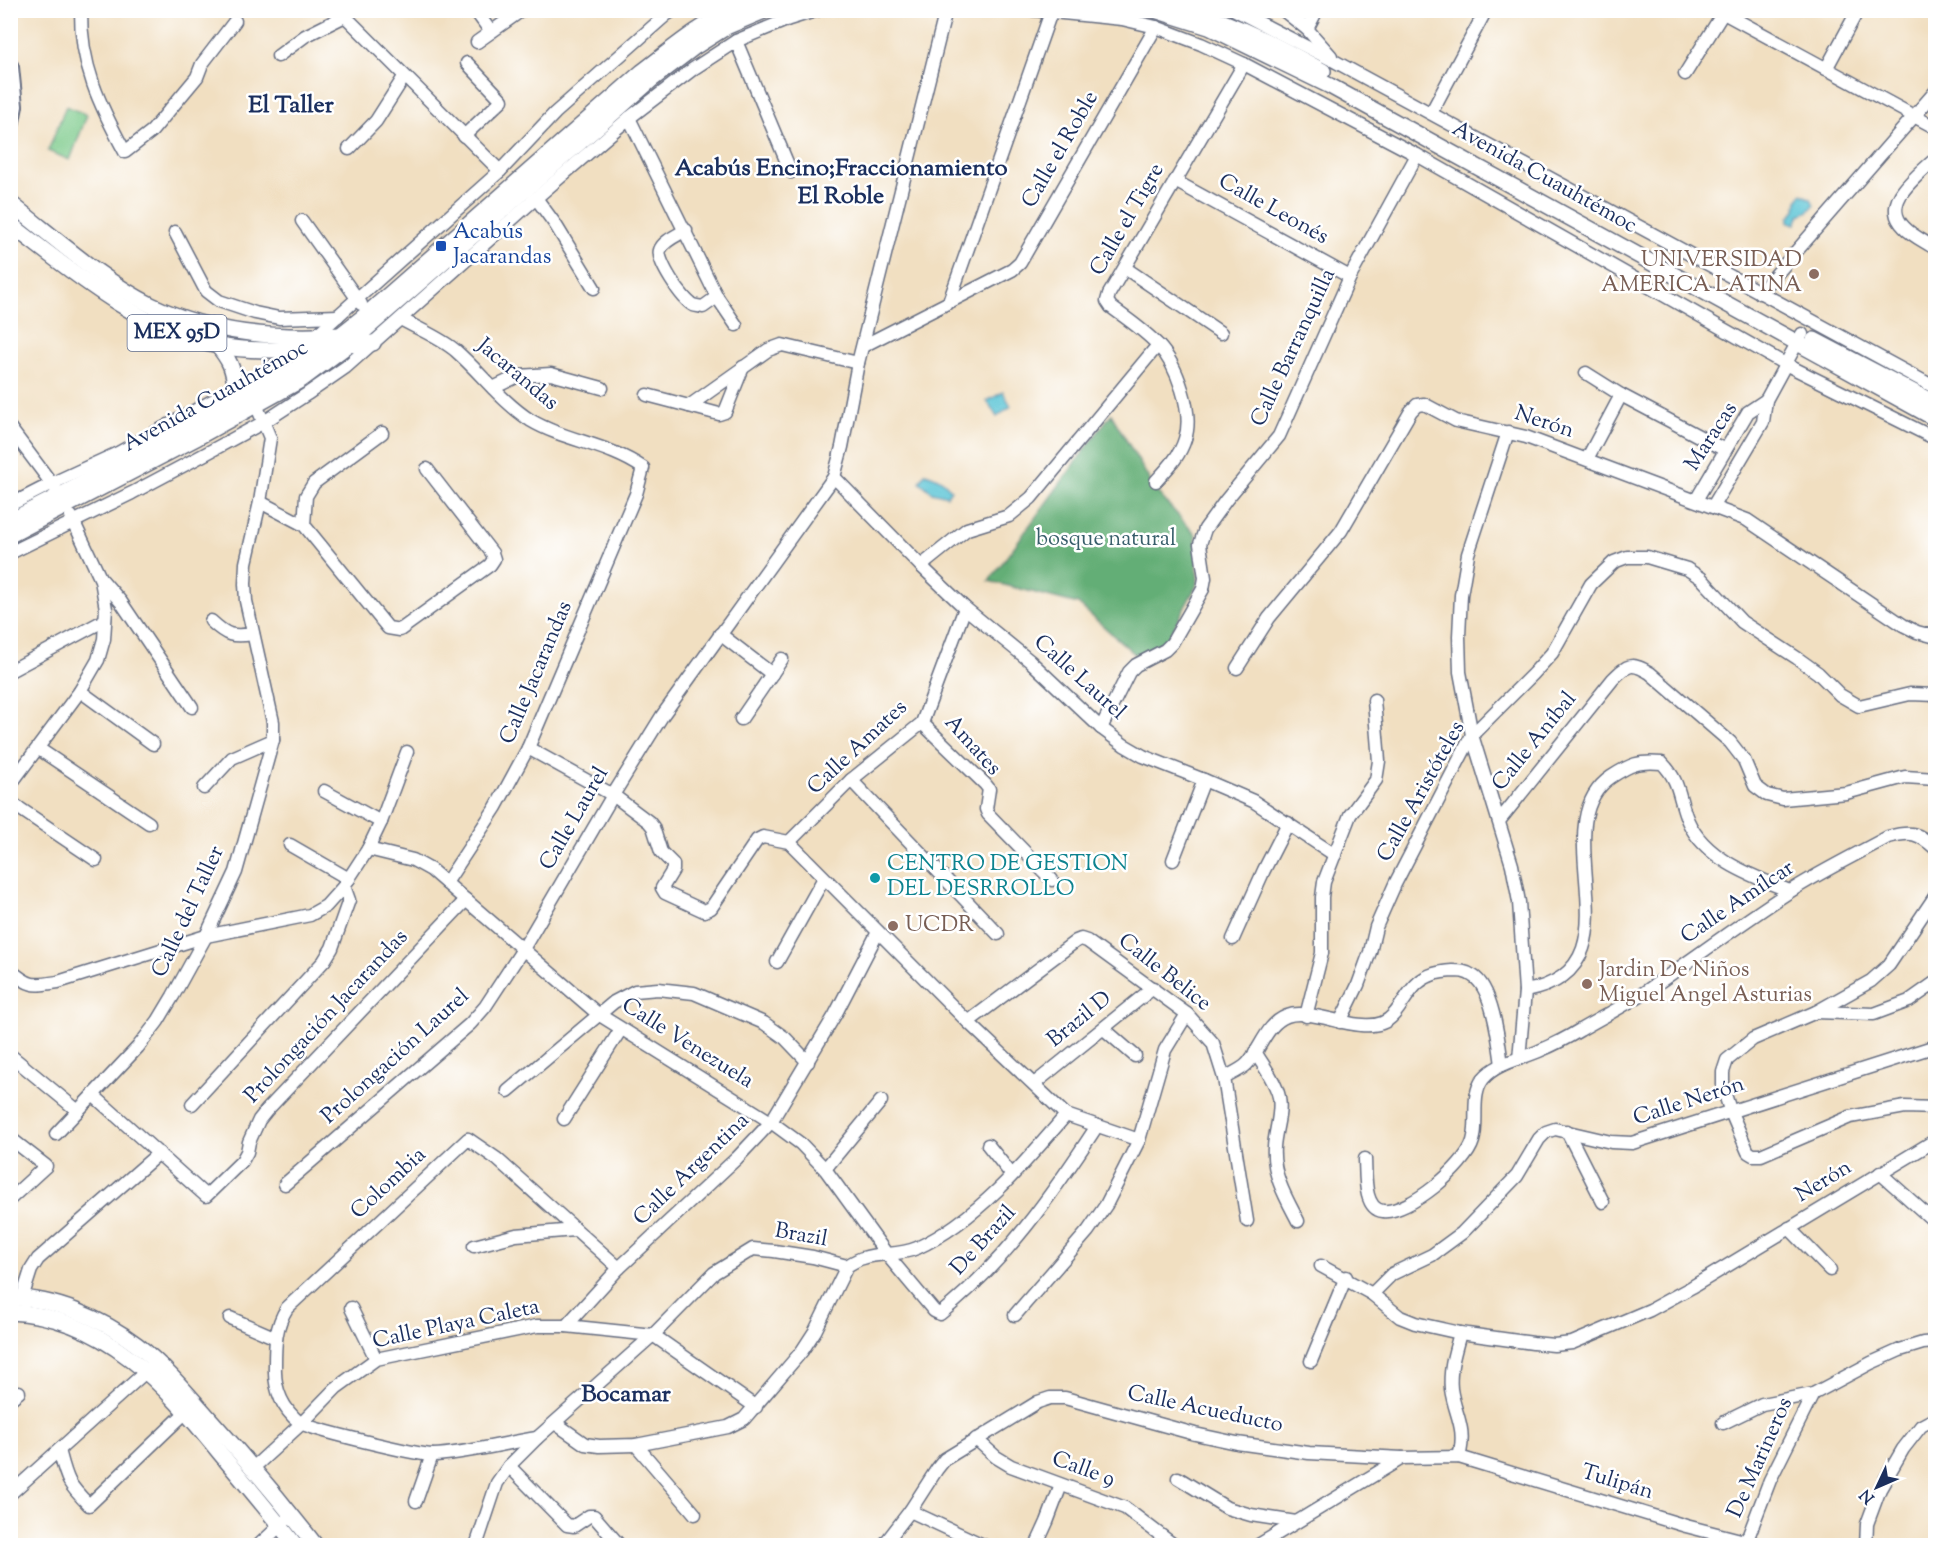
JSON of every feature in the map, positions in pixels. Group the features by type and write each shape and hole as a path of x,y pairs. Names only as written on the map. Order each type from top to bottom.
{"highway":[{"path":"10,67 14,106 10,126"}],"main road":[{"name":"Avenida Cuauhtémoc","path":"374,328 642,72 689,37 735,10"},
{"name":"Avenida Cuauhtémoc","path":"10,521 254,399 301,380 345,340 374,328 651,80 693,48 728,26 766,10"},
{"name":"Avenida Cuauhtémoc","path":"1155,10 1209,27 1330,86 1901,392 1935,404"},
{"name":"Avenida Cuauhtémoc","path":"1189,10 1249,32 1307,63 1800,338 1887,369 1901,392 1935,419"},
{"name":"MEX 95D","path":"10,203 105,276 149,304 183,319 219,329 320,342 345,340 374,328"},
{"name":"MEX 95D","path":"10,224 81,278 142,317 178,333 218,345 254,350 296,350 320,342"},
{"name":"Avenida Cuauhtémoc","path":"254,399 292,371 320,342"},
{"path":"218,345 229,359 234,374 234,387"},
{"name":"Avenida Cuauhtémoc","path":"10,535 59,495"},
{"path":"16,1298 50,1301 115,1330 137,1345 187,1412 286,1520 316,1545"},
{"path":"10,1312 46,1316 99,1336 181,1387 253,1468 286,1520 296,1545"}],"street":[{"path":"81,10 81,36 89,76 102,108 125,152 152,131 197,77 202,64 235,21"},
{"path":"475,10 491,32"},
{"path":"477,42 522,10"},
{"path":"320,342 338,316 357,298 500,171 555,113 674,10"},
{"path":"10,553 132,493 264,422 346,367 374,328 401,319 629,118 693,69 736,41 789,19 818,10"},
{"name":"Calle Laurel","path":"523,949 662,716 834,477 844,439 858,363 946,10"},
{"path":"1033,10 1122,19 1156,27 1244,64 1417,155 1785,364 1935,439"},
{"path":"1235,10 1431,113 1760,293 1887,369 1935,388"},
{"path":"1283,10 1307,29 1336,62"},
{"path":"1307,29 1317,10"},
{"path":"1431,113 1486,10"},
{"path":"1826,69 1858,10"},
{"path":"949,302 1051,12"},
{"path":"1685,74 1721,12 1935,128"},
{"path":"278,56 305,36 345,16 500,171"},
{"name":"Calle el Roble","path":"863,346 1012,270 1020,263 1156,27"},
{"path":"736,41 791,172"},
{"path":"464,136 502,100 467,63"},
{"name":"Calle el Tigre","path":"1156,481 1178,455 1189,421 1178,378 1171,362 1158,345 1111,307 1107,301 1244,64"},
{"path":"349,149 376,121 404,77"},
{"path":"1760,293 1821,225 1935,90"},
{"path":"629,118 717,297 736,325"},
{"name":"Calle Barranquilla","path":"1101,728 1129,672 1136,665 1165,650 1172,643 1203,589 1206,578 1200,544 1205,529 1279,436 1350,277 1417,155"},
{"path":"1935,158 1903,191 1896,202 1896,214 1903,227 1935,249"},
{"name":"Calle Leonés","path":"1176,181 1350,277"},
{"path":"536,198 555,224 594,288"},
{"path":"302,221 357,298 374,328"},
{"path":"686,230 662,245 658,253 660,261 669,277 692,305 703,307 717,297"},
{"path":"175,232 206,291 219,301 279,318 338,316"},
{"path":"1125,268 1221,333"},
{"name":"Jacarandas","path":"401,319 454,350 528,418 549,430 608,450 643,468"},
{"name":"Maracas","path":"1713,506 1763,422 1767,400 1800,338"},
{"path":"689,406 742,367 768,350 782,345 858,363"},
{"path":"921,566 967,530 1009,516 1031,498 1158,345"},
{"path":"10,505 59,495 118,453 268,370 296,350"},
{"path":"647,395 719,414 725,412 742,367"},
{"path":"1586,373 1621,395 1725,450"},
{"path":"493,388 518,376 551,374 602,388"},
{"path":"1587,459 1621,395"},
{"name":"Calle del Taller","path":"56,1134 138,1047 158,1021 206,936 236,872 273,740 273,722 244,584 270,438 254,399"},
{"name":"Maracas","path":"1696,500 1748,412 1767,400"},
{"name":"Nerón","path":"1237,668 1269,618 1341,531 1411,411 1417,405 1424,404 1456,421 1508,432 1587,459 1747,520 1903,625 1935,637"},
{"path":"10,428 59,495 101,579 121,602 192,707"},
{"name":"Calle Aníbal","path":"1499,821 1472,735 1460,672 1459,636 1461,595 1468,554 1508,432"},
{"path":"304,525 306,496 314,483 382,433"},
{"name":"Calle Jacarandas","path":"446,883 496,807 528,748 632,505 643,468"},
{"path":"260,502 304,525 388,628 400,630 494,559 492,553 427,469"},
{"name":"Calle Laurel","path":"834,477 965,608 1030,661 1101,728 1143,756 1253,801 1335,855"},
{"name":"Calle Aristóteles","path":"1340,1022 1358,985 1376,927 1395,884 1472,735 1552,653 1596,578 1614,562 1627,557 1647,557 1687,569 1701,578 1742,622 1797,658 1850,702 1859,706 1910,693 1935,695"},
{"path":"10,785 80,691 98,660 104,639 106,609 101,579"},
{"name":"Calle Amates","path":"789,842 851,780 922,723 965,608"},
{"path":"10,671 105,620"},
{"path":"211,621 227,634 236,637 253,634"},
{"path":"720,634 772,674"},
{"path":"741,718 783,659"},
{"name":"Calle Aníbal","path":"1499,821 1613,679 1624,667 1637,665 1650,673 1730,742 1744,760 1755,786 1767,795 1783,799 1846,793 1905,777 1935,779"},
{"path":"80,691 153,744"},
{"path":"1306,1016 1322,953 1324,882 1350,815 1376,780 1379,761 1374,700"},
{"name":"Amates","path":"922,723 985,784 989,789 986,809 988,814 1052,880"},
{"path":"204,788 232,758 273,740"},
{"path":"528,748 613,795 649,822 653,827 661,852 673,864 673,870 662,888 665,893 704,911 711,908 757,840 763,837 789,842 968,1022 1066,1114 1139,1140"},
{"path":"39,749 149,824"},
{"path":"11,973 35,986 58,982 206,936 310,915 326,906 347,882 368,849 381,822 407,752"},
{"path":"1525,991 1544,988 1563,977 1575,965 1584,943 1589,916 1584,835 1586,814 1593,796 1606,781 1630,764 1662,763 1673,773 1689,823 1701,840 1720,858 1745,872 1790,891"},
{"path":"851,780 998,934"},
{"path":"1173,860 1204,780"},
{"path":"324,791 381,822"},
{"path":"10,802 96,860"},
{"path":"1499,821 1512,865 1519,902 1525,991 1519,1059"},
{"path":"1233,939 1288,823"},
{"name":"Calle Amílcar","path":"1365,1160 1369,1197 1373,1206 1382,1211 1395,1209 1424,1195 1459,1166 1467,1154 1473,1141 1477,1090 1482,1080 1502,1065 1569,1037 1637,997 1790,891 1888,837 1906,832 1914,834 1923,837 1935,849"},
{"path":"290,845 347,882"},
{"name":"Calle Venezuela","path":"368,849 413,860 431,870 598,1014 771,1122 801,1144 825,1168 888,1256"},
{"path":"777,962 824,878"},
{"path":"192,1104 324,961 332,948 349,900 347,882"},
{"path":"1935,895 1890,965 1871,981 1816,1012 1753,1039 1728,1060 1724,1072 1723,1088 1748,1152 1753,1155 1761,1155 1850,1117 1905,1107 1935,1108"},
{"name":"Prolongación Jacarandas","path":"159,1153 206,1196 242,1161 259,1119 466,900"},
{"name":"Calle Argentina","path":"566,1326 619,1268 738,1158 771,1122 835,1015 878,932"},
{"name":"Calle Belice","path":"968,1022 1081,939 1153,988 1187,1014 1213,1043 1224,1078 1247,1221"},
{"name":"Prolongación Laurel","path":"285,1184 470,1024 485,1006 523,949"},
{"path":"1224,1078 1246,1065 1269,1031 1278,1021 1289,1015 1373,1025 1382,1023 1389,1019 1417,984 1428,975 1441,972 1463,971 1475,977 1483,986 1488,997 1502,1065"},
{"path":"1816,1012 1874,1014 1909,1001 1935,982"},
{"name":"Brazil D","path":"1034,1084 1153,988"},
{"path":"508,1091 614,1002 635,992 658,989 694,993 764,1023 785,1038 808,1062"},
{"path":"1015,1316 1088,1231 1106,1206 1139,1140 1165,1050 1187,1014"},
{"path":"564,1119 621,1029"},
{"path":"1104,1029 1135,1056"},
{"name":"Calle Nerón","path":"1372,1294 1392,1274 1432,1255 1462,1233 1517,1176 1539,1139 1546,1132 1555,1129 1611,1142 1632,1143 1935,1046"},
{"path":"1256,1052 1278,1093 1280,1110 1274,1148 1276,1171 1282,1191 1298,1221"},
{"path":"10,1055 78,1110"},
{"path":"16,1298 38,1259 159,1153 93,1095"},
{"path":"825,1168 881,1101"},
{"name":"Brazil","path":"476,1545 497,1483 510,1466 537,1438 653,1335 714,1273 753,1250 794,1254 847,1266 863,1258 888,1256 914,1249 952,1229 983,1203 1066,1114"},
{"name":"De Brazil","path":"888,1256 934,1311 940,1314 1004,1254 1061,1181 1098,1126"},
{"path":"1567,1131 1603,1202"},
{"path":"10,1138 46,1166 10,1199"},
{"name":"Colombia","path":"302,1424 286,1409 278,1395 275,1380 279,1320 287,1308 468,1139 498,1159 619,1268"},
{"name":"Nerón","path":"1460,1333 1554,1345 1572,1343 1650,1310 1935,1140"},
{"path":"988,1145 1011,1174"},
{"path":"1880,1173 1935,1222"},
{"path":"1789,1227 1830,1270"},
{"path":"474,1246 516,1235 575,1230"},
{"path":"555,1422 585,1444 599,1446 636,1445 728,1427 744,1419 802,1351 815,1331 847,1266"},
{"path":"1321,1266 1372,1294 1400,1317 1415,1323 1460,1333 1450,1371 1452,1390 1463,1432 1459,1457"},
{"path":"1311,1361 1346,1278"},
{"path":"351,1308 376,1359"},
{"path":"230,1318 276,1338"},
{"name":"Calle Playa Caleta","path":"253,1468 302,1424 336,1388 376,1359 537,1326 566,1326 653,1335 756,1407"},
{"path":"1723,1423 1762,1404 1813,1394 1900,1350 1935,1342"},
{"path":"10,1494 152,1367"},
{"name":"De Marineros","path":"1747,1540 1770,1480 1813,1394"},
{"name":"Calle Acueducto","path":"976,1439 1038,1402 1050,1398 1065,1398 1195,1434 1237,1443 1310,1453 1402,1458 1459,1457"},
{"path":"59,1450 66,1479 89,1505 187,1412"},
{"path":"1866,1545 1867,1524 1880,1489 1903,1449 1921,1426 1935,1418"},
{"path":"302,1424 409,1452 432,1455 537,1438"},
{"path":"883,1545 910,1511 945,1459 976,1439"},
{"name":"Calle 9","path":"976,1439 996,1457 1011,1466 1125,1508 1175,1545"},
{"path":"636,1445 695,1514"},
{"path":"416,1501 432,1455"},
{"name":"Tulipán","path":"1459,1457 1686,1526 1764,1545"},
{"path":"1257,1545 1402,1458"},
{"path":"510,1466 567,1525 574,1526 589,1516 594,1516 620,1545"},
{"path":"1178,1478 1227,1508 1251,1515 1296,1522"},
{"path":"1036,1545 1061,1485"},
{"path":"910,1511 985,1545"},
{"path":"258,1545 286,1520"}],"green space":[{"path":"66,106 87,115 70,160 48,151"},
{"name":"bosque natural","path":"1111,414 1156,491 1196,535 1198,583 1167,640 1136,655 1078,604 989,581"}],"water":[{"path":"1802,194 1811,199 1814,205 1809,211 1800,215 1796,224 1789,222 1789,217 1796,210 1797,200"},
{"path":"1003,392 1011,406 997,417 987,401"},
{"path":"925,473 946,484 951,490 947,496 932,492 920,482"}],"place":[{"name":"Acabús Jacarandas","path":"441,246"},
{"name":"UNIVERSIDAD AMERICA LATINA","path":"1814,274"},
{"name":"CENTRO DE GESTION DEL DESRROLLO","path":"875,878"},
{"name":"UCDR","path":"893,926"},
{"name":"Jardin De Niños Miguel Angel Asturias","path":"1587,984"}],"district":[{"name":"El Taller","path":"291,106"},
{"name":"Acabús Encino;Fraccionamiento El Roble","path":"841,183"},
{"name":"Bocamar","path":"626,1395"}]}
